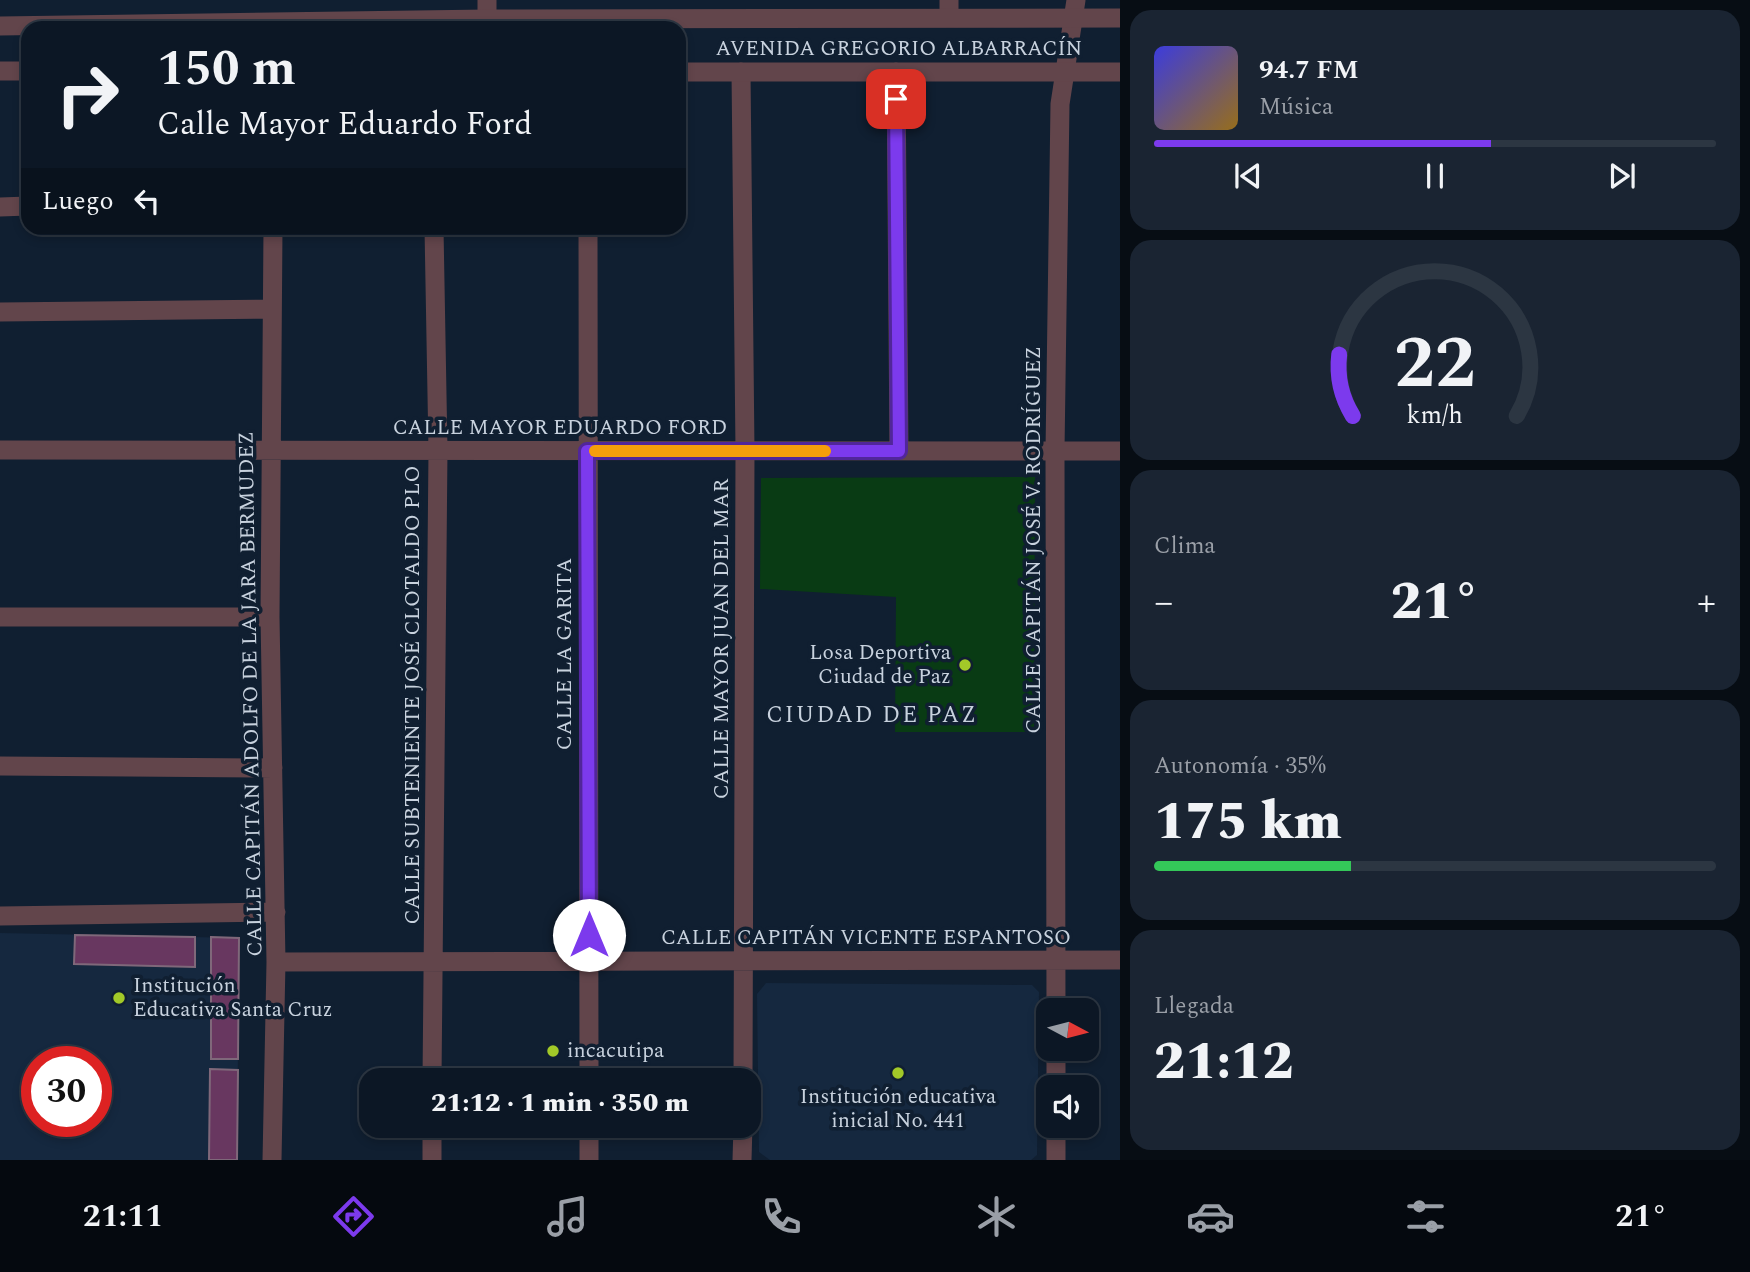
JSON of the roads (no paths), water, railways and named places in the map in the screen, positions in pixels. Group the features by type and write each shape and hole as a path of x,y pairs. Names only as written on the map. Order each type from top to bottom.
{"street":[{"name":"AVENIDA GREGORIO ALBARRACÍN","path":"152,21 487,10 949,8 1075,9 1120,18"},
{"name":"CALLE CAPITÁN JOSÉ V. RODRÍGUEZ","path":"1056,998 1055,452 1060,104 1075,9"},
{"name":"AVENIDA GREGORIO ALBARRACÍN","path":"0,26 21,25"},
{"path":"0,71 21,71"},
{"name":"AVENIDA GREGORIO ALBARRACÍN","path":"686,72 1120,72"},
{"name":"CALLE MAYOR JUAN DEL MAR","path":"741,72 746,451 743,1068"},
{"path":"896,72 899,451"},
{"path":"0,207 21,206"},
{"name":"CALLE CAPITÁN ADOLFO DE LA JARA BERMUDEZ","path":"272,235 270,618 276,962 272,1160"},
{"name":"CALLE SUBTENIENTE JOSÉ CLOTALDO PLO","path":"432,1068 438,450 434,235"},
{"name":"CALLE LA GARITA","path":"588,235 589,1068"},
{"path":"0,312 272,309"},
{"name":"CALLE MAYOR EDUARDO FORD","path":"0,450 1120,452"},
{"path":"0,617 270,618"},
{"path":"0,766 273,768"},
{"path":"0,916 275,912"},
{"name":"CALLE CAPITÁN VICENTE ESPANTOSO","path":"276,962 1120,960"},
{"path":"432,1138 432,1160"},
{"path":"589,1138 589,1160"},
{"path":"743,1138 743,1160"},
{"path":"1056,1138 1056,1160"}],"place":[{"name":"Losa Deportiva Ciudad de Paz","path":"965,665"},
{"name":"Institución Educativa Santa Cruz","path":"119,998"},
{"name":"incacutipa","path":"553,1051"},
{"name":"Institución educativa inicial No. 441","path":"898,1073"}],"district":[{"name":"CIUDAD DE PAZ","path":"872,715"}]}
